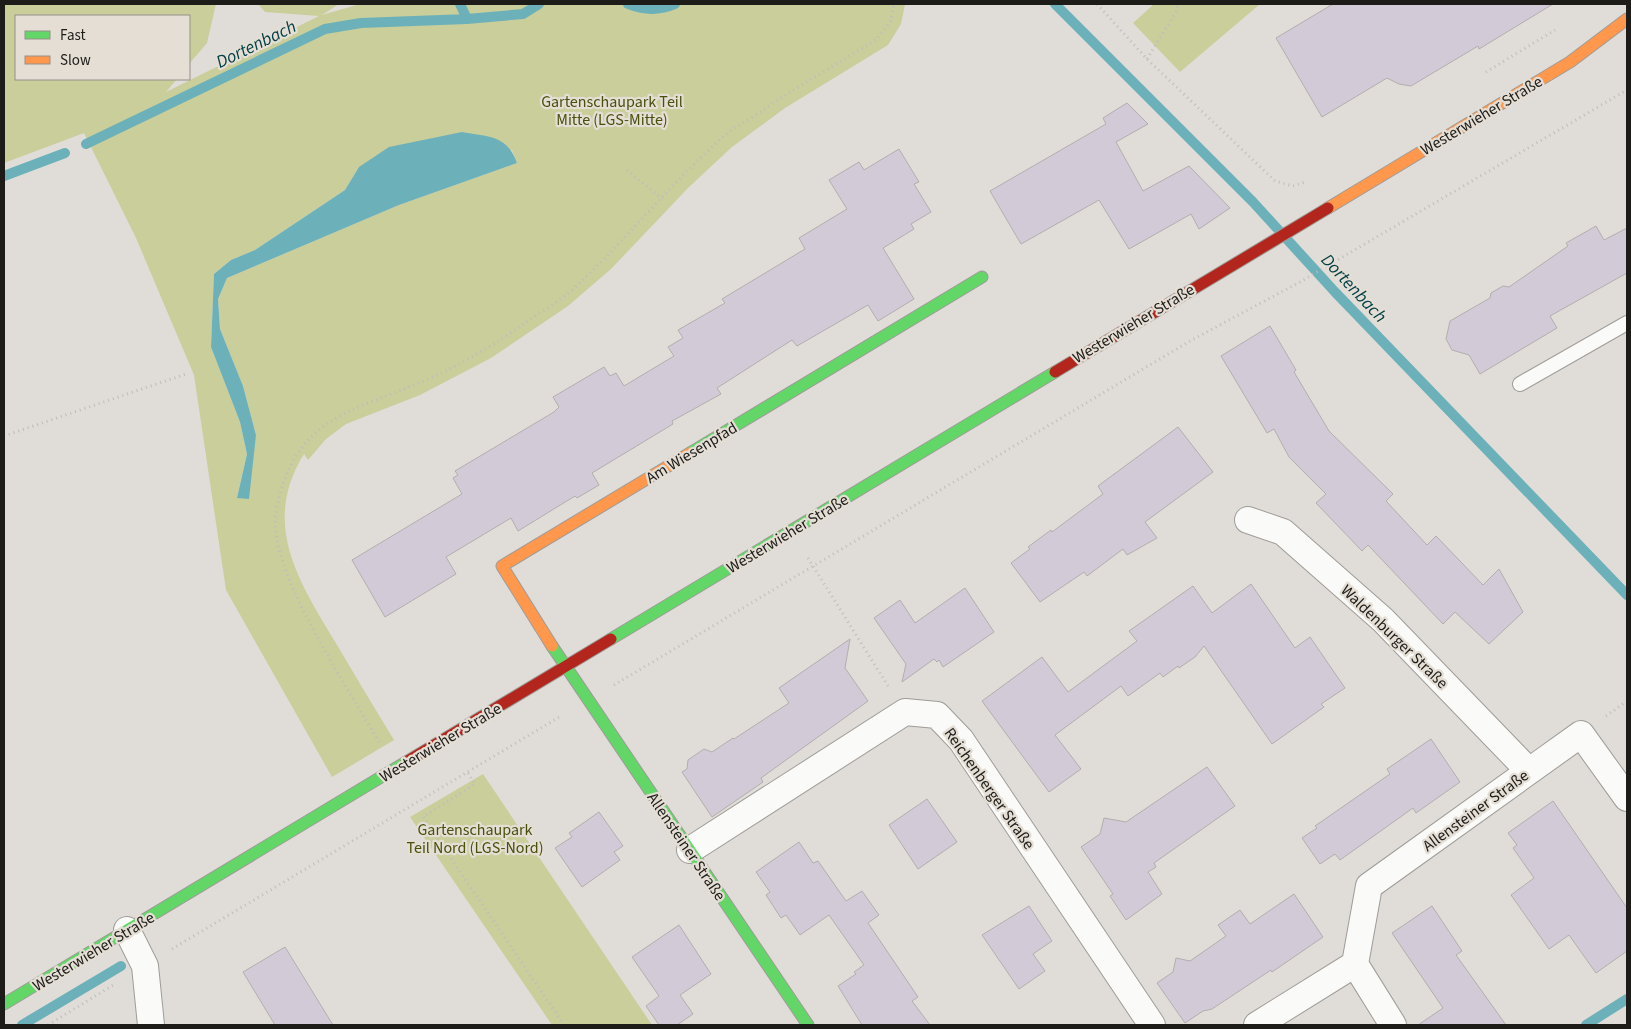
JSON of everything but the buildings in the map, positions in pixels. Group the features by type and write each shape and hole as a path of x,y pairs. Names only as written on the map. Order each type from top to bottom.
{"main road":[{"name":"Westerwieher Straße","path":"4,1004 1570,62 1627,20"},
{"name":"Westerwieher Straße","path":"1570,62 1619,40"},
{"name":"Am Wiesenpfad","path":"565,667 502,566 982,277"},
{"name":"Allensteiner Straße","path":"565,667 808,1025"}],"street":[{"name":"Waldenburger Straße","path":"1248,520 1283,532 1383,620 1529,771"},
{"path":"690,850 905,712"},
{"name":"Reichenberger Straße","path":"905,712 937,715 961,740 1152,1025"},
{"name":"Allensteiner Straße","path":"1355,964 1369,886 1582,734 1627,798"},
{"path":"126,930 145,966 151,1025"},
{"path":"1257,1025 1355,964 1393,1025"}],"lane":[{"path":"1520,384 1627,323"}],"path":[{"path":"1098,4 1147,59 1275,181 1293,186 1306,182"},
{"path":"1147,59 1177,10 1178,4"},
{"path":"380,743 307,618 283,563 276,538 275,515 282,486 295,458 314,433 339,415 427,380 469,358 570,292 724,136 877,39 891,21 894,5"},
{"path":"1482,75 1557,29"},
{"path":"48,1025 1190,341 1300,282 1627,90"},
{"path":"627,170 662,199"},
{"path":"4,436 186,374"},
{"path":"791,530 905,712"},
{"path":"468,772 475,784 423,816 564,1025"}],"green space":[{"name":"Gartenschaupark Teil Mitte (LGS-Mitte)","path":"4,4 216,4 207,43 190,63 190,15 15,15 15,80 176,80 166,92 319,16 265,12 258,4 339,4 322,15 360,4 905,4 901,24 888,45 785,108 732,147 689,187 611,269 568,306 491,358 420,395 346,424 326,439 308,460 304,454 291,480 285,505 285,529 290,553 310,599 394,740 332,777 226,590 194,375 136,238 84,133 4,163","holes":["512,150 517,163 399,205 227,278 218,299 220,329 243,386 256,435 237,497 247,454 240,422 211,347 214,274 231,260 255,250 345,190 359,167"]},
{"path":"1154,4 1260,4 1180,72 1133,23"},
{"name":"Gartenschaupark Teil Nord (LGS-Nord)","path":"483,774 652,1025 552,1025 410,817"}],"water":[{"path":"462,132 489,137 502,142 513,154 517,163 399,205 227,278 218,299 220,329 243,386 256,435 249,499 237,498 247,454 240,422 211,347 214,274 231,260 255,250 345,190 359,167 389,147"}],"waterway":[{"path":"460,4 467,19"},
{"name":"Dortenbach","path":"86,144 325,29 361,23 467,19 523,14 539,4"},
{"name":"Dortenbach","path":"628,4 652,9 675,4"},
{"name":"Dortenbach","path":"1055,4 1253,202 1335,292 1627,595"},
{"name":"Dortenbach","path":"4,176 65,153"},
{"path":"22,1025 121,966"},
{"path":"1586,1025 1627,999"}],"traffic: fast":[{"path":"690,453 982,277"},
{"path":"611,639 1055,372"},
{"path":"552,646 808,1025"},
{"path":"4,1004 406,762"}],"traffic: slow":[{"path":"1328,208 1570,62 1627,19"},
{"path":"552,646 502,566 690,453"}],"traffic: jam":[{"path":"1055,372 1328,208"},
{"path":"406,762 611,639"}]}
